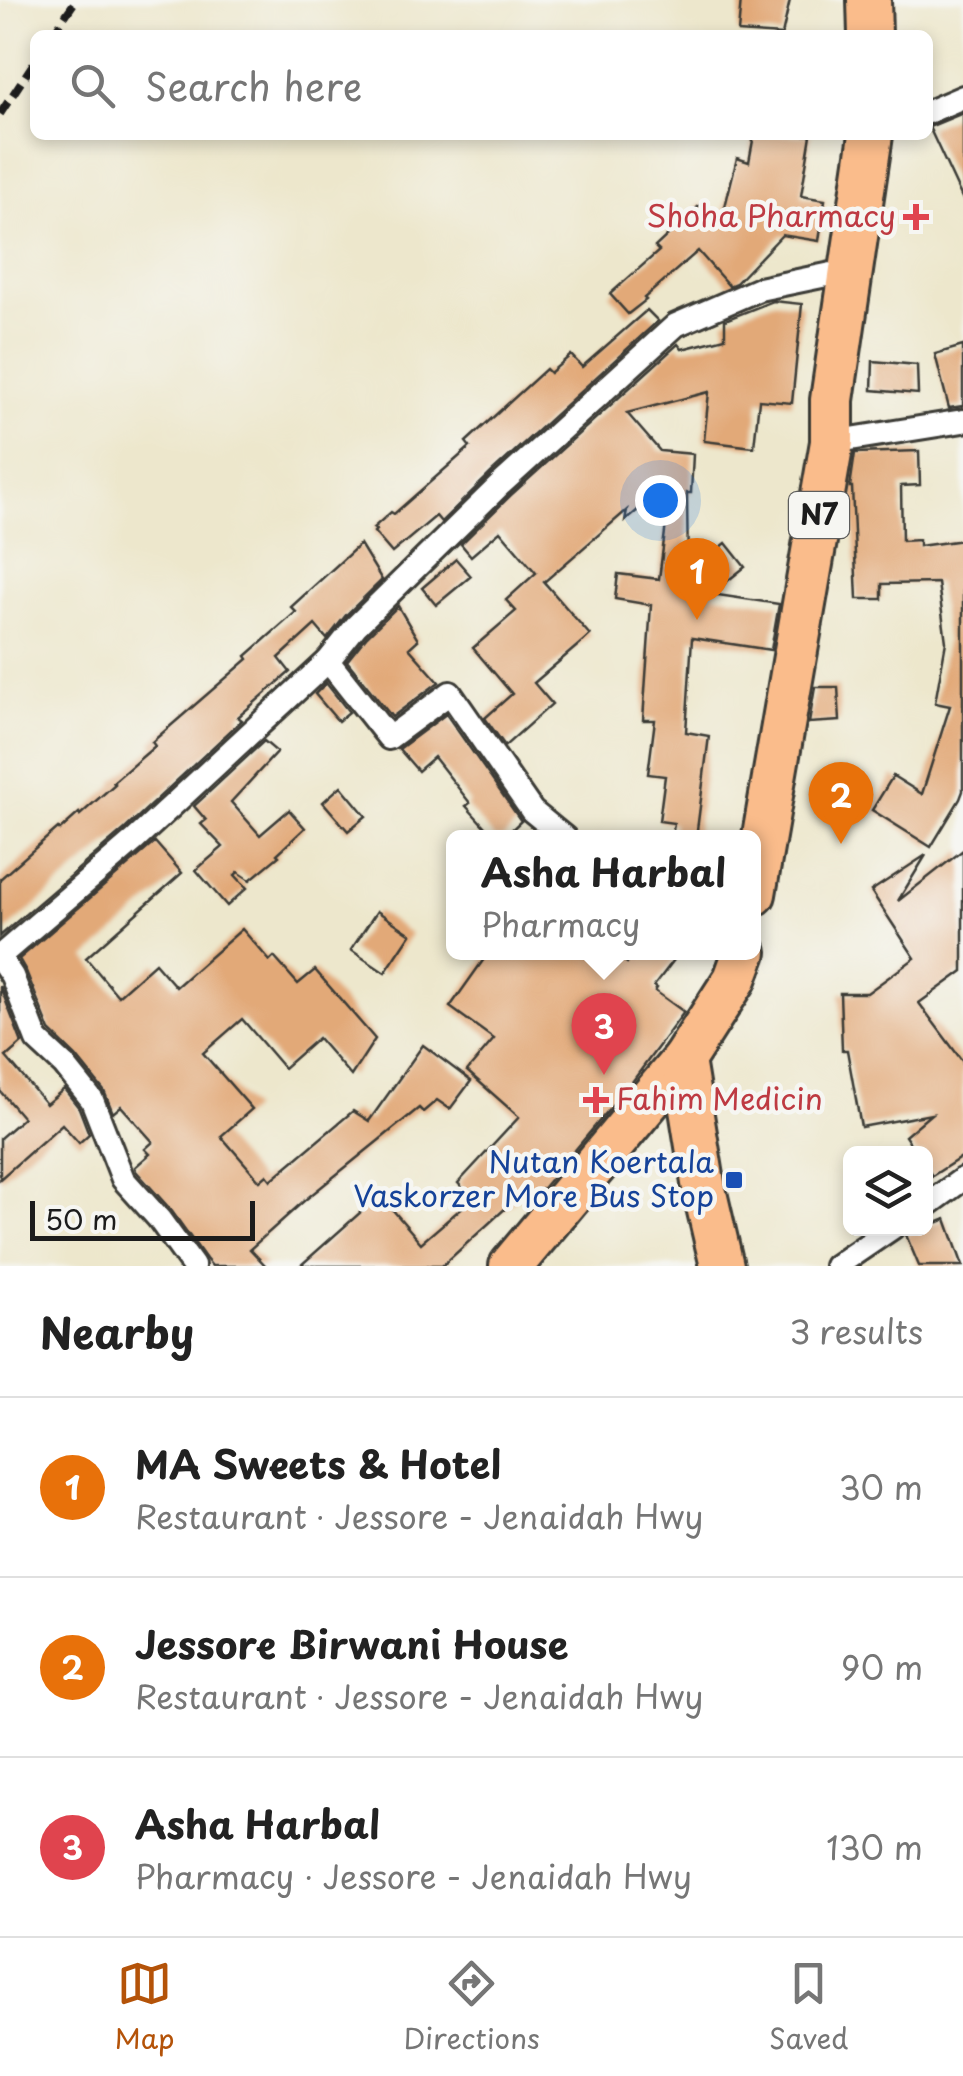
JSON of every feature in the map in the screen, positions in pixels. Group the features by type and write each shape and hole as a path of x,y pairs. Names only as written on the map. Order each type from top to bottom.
{"highway":[{"path":"869,0 870,30"},
{"name":"N7","path":"761,853 832,442 832,400 871,140"},
{"path":"511,1266 683,1060 735,979 740,960"},
{"path":"683,1060 704,1189 722,1266"}],"street":[{"path":"933,110 963,96"},
{"path":"193,1266 123,1179 92,1100 64,1065 37,1040 12,976 0,957 135,840 328,661 356,626 500,484 676,324 759,289 851,270"},
{"path":"832,442 963,422"},
{"path":"328,661 389,738 450,693 532,811 556,830"},
{"path":"933,1201 963,1180"},
{"path":"836,1266 880,1236"}],"building":[{"path":"741,0 790,0 783,30 738,30"},
{"path":"963,113 963,200 933,136 933,125"},
{"path":"753,140 810,140 801,196 825,200 819,241 782,235 729,286 698,251 628,314 610,294 659,251 655,247 701,204 720,227 737,158 749,162"},
{"path":"773,301 802,304 792,403 759,400 754,447 704,441 709,392 627,413 660,451 693,454 691,493 687,493 688,573 726,543 745,567 711,594 779,604 771,650 692,638 686,732 709,736 697,830 673,830 674,823 659,821 665,776 648,774 655,720 643,720 651,605 615,599 618,574 659,579 666,524 659,524 658,493 625,521 627,510 544,582 590,635 534,683 552,704 505,746 485,718 512,694 473,648 516,611 506,600 536,573 500,531 471,556 461,544 678,344 682,349 725,338 725,320"},
{"path":"647,310 658,321 441,522 436,516 392,553 373,528 470,447 466,442 546,369 550,373 571,355 582,367"},
{"path":"963,346 963,406 949,408 935,354"},
{"path":"873,361 917,365 918,394 872,390"},
{"path":"919,451 920,485 901,486 902,541 919,540 919,546 963,540 963,791 931,847 872,810 893,776 922,794 950,706 935,703 946,642 938,583 882,584 882,599 857,599 850,487 855,453"},
{"path":"360,544 382,580 327,639 315,625 279,658 290,672 238,717 242,720 125,829 0,936 0,879 115,784 155,746 152,742 248,659 246,656 296,612 291,607"},
{"path":"456,559 471,576 436,605 422,588"},
{"path":"398,606 418,640 409,648 439,682 392,717 347,661"},
{"path":"326,683 349,712 338,721 315,694"},
{"path":"815,687 838,687 840,721 809,723"},
{"path":"446,714 521,821 511,830 488,830 466,806 470,803 434,757 418,771 399,749"},
{"path":"264,741 277,752 231,802 260,835 289,810 305,828 250,880 238,872 235,875 247,888 227,906 196,870 223,847 201,824 206,820 194,806"},
{"path":"341,786 366,816 348,831 323,802"},
{"path":"155,842 182,873 86,958 118,996 155,963 176,987 242,929 270,961 274,957 298,984 315,970 375,1039 351,1076 318,1038 284,1068 242,1019 203,1053 252,1109 221,1136 260,1181 267,1175 271,1180 353,1111 369,1121 423,1045 471,1081 450,1109 437,1100 423,1112 419,1108 250,1249 266,1266 212,1266 206,1259 171,1210 136,1171 135,1167 150,1154 145,1149 153,1142 121,1106 113,1113 104,1091 50,1031 19,959"},
{"path":"963,850 963,971 919,1003 963,1062 963,1156 933,1175 933,1146 912,1146 905,1136 931,1114 861,1127 847,1050 842,1050 840,993 867,993 915,958 871,891 926,855 898,901"},
{"path":"377,911 411,934 385,973 351,950"},
{"path":"483,960 627,963 674,960 654,986 655,991 684,1012 632,1082 529,1205 519,1196 442,1266 300,1266 380,1195 421,1243 472,1199 458,1183 519,1117 467,1071 494,1039 450,1007"},
{"path":"0,986 22,1043 6,1057 46,1104 64,1089 79,1108 89,1134 79,1143 62,1124 0,1179 0,1138 23,1118 0,1091"},
{"path":"946,1219 963,1266 919,1266 906,1236 933,1236 933,1224"}],"railway":[{"path":"55,30 76,0"},
{"path":"0,114 30,69"}],"place":[{"name":"Shoha Pharmacy","path":"916,217"},
{"name":"MA Sweets & Hotel","path":"697,620"},
{"name":"Jessore Birwani House","path":"841,844"},
{"name":"Asha Harbal","path":"604,1075"},
{"name":"Fahim Medicin","path":"596,1100"},
{"name":"Nutan Koertala Vaskorzer More Bus Stop","path":"734,1180"}]}
